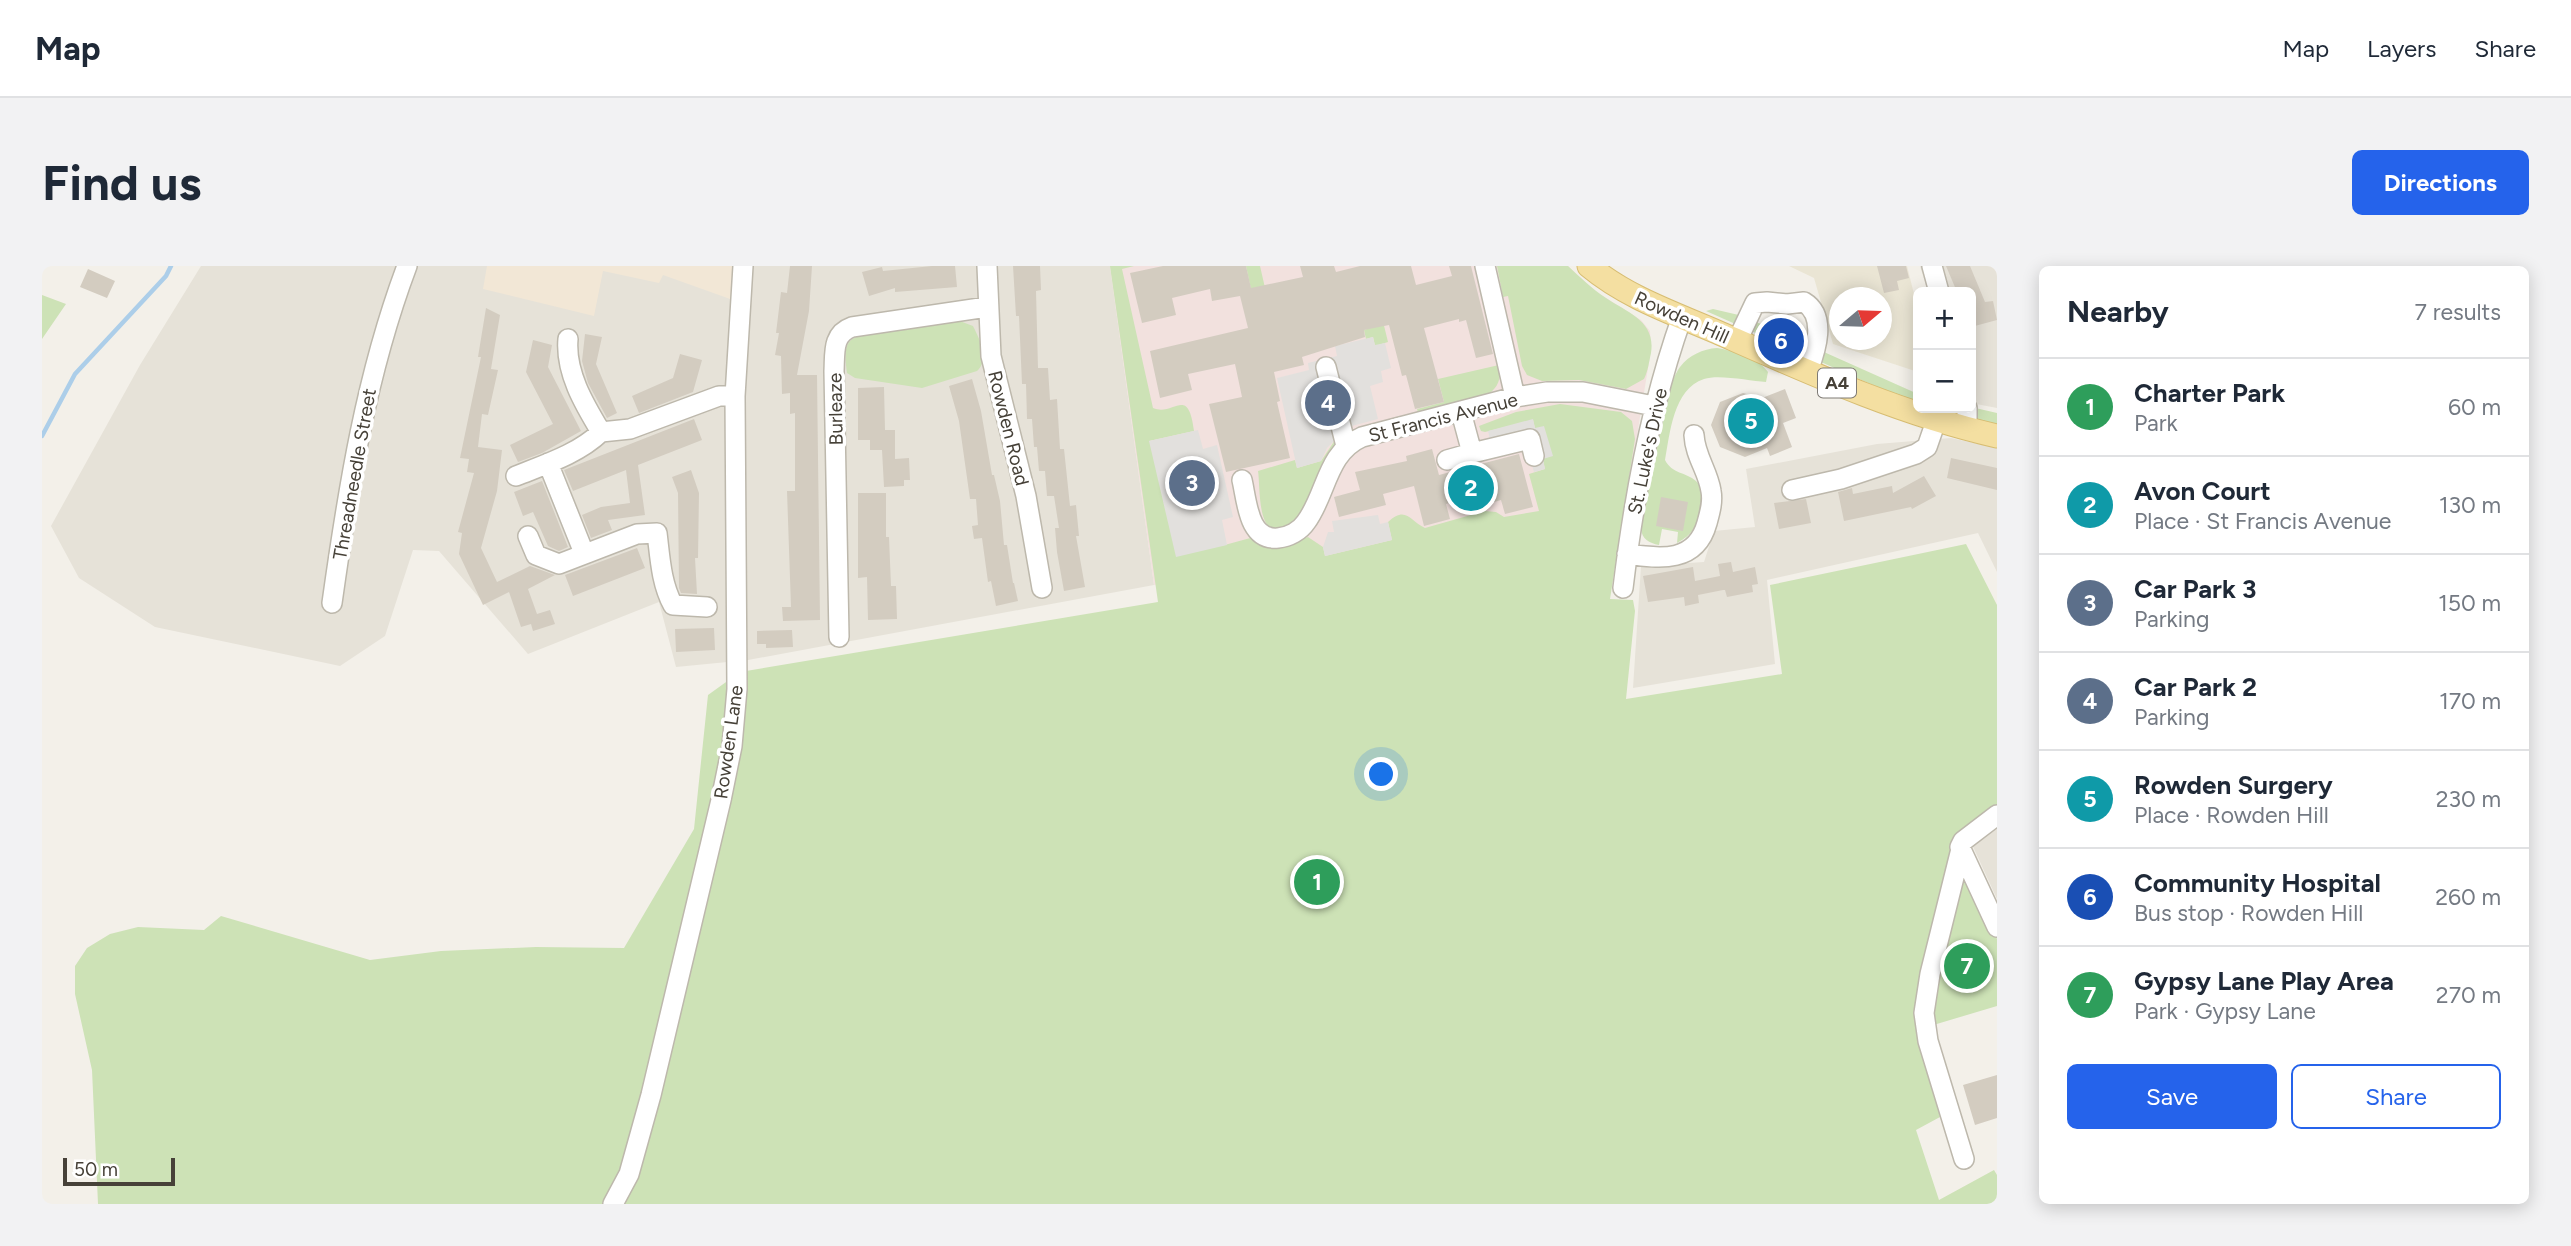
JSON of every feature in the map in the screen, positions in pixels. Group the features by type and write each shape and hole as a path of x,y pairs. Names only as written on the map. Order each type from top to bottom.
{"main road":[{"name":"Rowden Hill","path":"1589,266 1628,292 1808,371 1936,421 1967,419 1997,436"}],"street":[{"name":"Threadneedle Street","path":"332,603 344,517 365,404 407,266"},
{"name":"Rowden Lane","path":"613,1204 629,1174 651,1095 732,746 737,689 735,396 743,266"},
{"name":"Rowden Road","path":"987,266 991,356 1027,496 1042,588"},
{"path":"1485,266 1515,397"},
{"path":"1931,266 1937,287"},
{"path":"1737,341 1755,303 1804,302 1814,311 1817,326 1815,352 1808,371"},
{"name":"Burleaze","path":"839,637 834,371 837,337 852,327 987,307"},
{"name":"St. Luke's Drive","path":"1623,588 1654,406 1682,317"},
{"path":"568,339 566,355 575,383 601,432"},
{"path":"1326,367 1346,446"},
{"name":"St Francis Avenue","path":"1242,480 1256,530 1266,537 1286,536 1299,530 1308,520 1333,464 1346,446 1375,433 1515,397 1547,392 1583,392 1654,406"},
{"path":"516,476 592,441 601,432 630,429 719,396 735,396"},
{"path":"1461,412 1472,453"},
{"path":"1792,490 1841,478 1916,454 1927,447 1936,421"},
{"path":"1627,554 1669,557 1694,548 1701,540 1712,507 1711,491 1707,475 1698,459 1694,435"},
{"path":"1447,460 1530,439 1534,456"},
{"path":"548,463 584,553"},
{"path":"528,536 536,555 559,564 637,534 657,533 662,573 667,595 673,605 707,607"},
{"path":"1964,1159 1928,1041 1924,1013 1930,974 1961,849 1964,841 1997,815"},
{"path":"1961,849 1997,927"}],"shaded area":[{"path":"201,266 1110,266 1154,585 748,660 676,667 659,602 528,654 439,551 413,550 385,636 340,666 155,627 79,578 51,526 140,365"},
{"path":"487,266 737,266 733,300 663,275 659,283 603,271 594,316 483,289"},
{"path":"1110,266 1568,266 1595,291 1641,320 1650,331 1651,350 1629,484 1539,534 1154,585"},
{"path":"1789,266 1907,266 1913,290 1913,370 1851,350 1892,350 1892,287 1829,287 1829,330 1814,278"},
{"path":"1920,266 1997,266 1997,408 1976,404 1976,287 1926,287"},
{"path":"1373,337 1375,345 1385,343 1391,368 1381,371 1383,382 1370,386 1378,419 1348,427 1327,448 1321,461 1297,468 1277,378 1309,370 1308,363 1337,356 1335,346"},
{"path":"1533,419 1535,428 1544,426 1553,456 1543,459 1545,469 1534,472 1527,452 1521,450 1494,456 1488,431"},
{"path":"1198,430 1203,449 1217,445 1233,517 1222,520 1227,545 1176,557 1149,441"},
{"path":"1951,438 1997,448 1997,572 1978,533 1767,580 1775,664 1633,688 1641,566 1704,562 1714,531 1755,527 1746,469 1877,444"},
{"path":"1378,515 1380,524 1388,522 1392,540 1325,556 1323,547 1328,532 1334,532 1332,521"},
{"path":"1997,824 1997,899 1970,840"}],"green space":[{"path":"1110,266 1134,266 1122,269 1153,408 1161,410 1184,405 1191,417 1194,431 1149,441 1221,546 1254,537 1286,545 1308,537 1323,547 1325,556 1392,540 1388,522 1399,515 1408,516 1425,528 1485,511 1496,512 1504,517 1539,511 1529,474 1545,469 1533,420 1485,432 1481,431 1479,426 1516,412 1560,404 1621,412 1632,421 1635,439 1610,599 1633,600 1635,611 1626,699 1782,674 1770,585 1966,544 1997,605 1997,808 1957,848 1997,939 1997,1006 1920,1029 1940,1117 1916,1130 1939,1200 1994,1170 1997,1175 1997,1204 98,1204 92,1070 75,994 75,966 87,948 110,934 138,927 204,930 221,916 370,960 441,951 536,947 624,948 694,829 708,695 740,672 1158,602"},
{"path":"1246,266 1260,266 1271,314 1257,317"},
{"path":"1497,266 1568,266 1596,291 1639,319 1645,325 1651,342 1644,379 1626,389 1579,380 1542,381 1527,375 1522,366 1508,296 1503,297"},
{"path":"42,295 66,304 42,339"},
{"path":"1378,301 1388,342 1375,346 1373,337 1366,339 1364,330 1367,329"},
{"path":"1713,309 1743,316 1913,392 1913,403 1706,311"},
{"path":"957,320 973,326 981,343 983,361 977,371 922,388 855,378 847,373 846,348 850,341 857,337 884,330"},
{"path":"1717,348 1738,353 1764,367 1768,372 1766,382 1726,377 1704,379 1694,384 1679,402 1671,426 1665,460 1671,468 1692,478 1699,485 1702,497 1700,511 1691,533 1677,543 1678,532 1662,529 1659,545 1655,544 1643,535 1641,515 1654,445 1667,397 1680,367 1688,359 1697,353"},
{"path":"1499,365 1498,382 1487,395 1418,413 1417,409 1444,402 1438,379"},
{"path":"1976,408 1997,413 1997,427 1945,413 1976,413"},
{"path":"1337,437 1338,443 1307,512 1283,529 1271,528 1262,510 1258,471 1295,460 1297,468 1321,461"}],"building":[{"path":"790,266 812,266 809,311 797,375 817,375 820,620 783,621 782,607 791,607 787,491 795,491 795,413 790,414 790,393 782,394 781,356 775,355 781,292 787,293"},
{"path":"955,266 957,287 895,292 895,288 869,296 862,272 882,267 883,271"},
{"path":"1013,266 1040,266 1041,290 1036,291 1038,368 1048,368 1050,400 1057,399 1060,449 1064,449 1070,506 1076,505 1079,536 1076,536 1085,587 1064,591 1057,552 1055,528 1059,528 1054,496 1047,496 1045,471 1039,471 1037,447 1034,447 1032,419 1027,419 1026,384 1022,384 1019,316 1016,316"},
{"path":"1163,266 1246,266 1251,288 1303,277 1300,266 1334,266 1336,272 1360,266 1411,266 1416,285 1452,276 1449,266 1471,266 1493,354 1476,358 1466,320 1459,322 1459,319 1424,328 1444,402 1415,409 1406,375 1402,376 1389,325 1364,330 1365,337 1302,357 1304,365 1274,372 1280,401 1277,402 1290,458 1226,472 1209,404 1242,397 1235,364 1188,374 1192,390 1160,398 1150,351 1248,328 1240,296 1212,301 1210,289 1172,298 1176,315 1142,323 1130,273"},
{"path":"1877,266 1906,266 1909,278 1897,281 1899,290 1892,291 1892,287 1882,287"},
{"path":"1946,266 1970,266 1985,302 1993,301 1997,320 1976,326 1976,287 1955,287"},
{"path":"88,269 115,281 107,298 80,287"},
{"path":"486,308 500,315 491,369 498,370 488,415 482,414 478,447 502,450 497,491 481,548 497,582 530,566 555,575 528,589 537,614 550,610 555,624 533,631 531,624 521,627 509,592 483,605 459,554 462,533 458,532 474,473 467,472 469,459 460,458 481,357 478,357"},
{"path":"585,334 602,337 596,364 617,413 607,418 588,383 582,361"},
{"path":"533,340 552,345 548,367 581,431 542,453 518,462 510,445 553,424 526,372"},
{"path":"680,354 702,360 693,392 639,413 632,396 673,378"},
{"path":"972,379 1000,501 1004,545 1007,545 1018,601 996,606 991,581 988,582 982,538 974,539 972,526 978,525 976,499 970,499 959,421 949,386"},
{"path":"884,387 885,430 895,430 895,459 909,458 910,480 904,480 904,486 884,487 882,450 870,450 870,440 858,440 858,388"},
{"path":"1785,389 1796,418 1783,423 1792,447 1770,456 1767,448 1745,457 1720,447 1711,425 1720,402 1743,393 1762,398"},
{"path":"694,419 702,440 638,465 645,515 608,520 612,530 591,538 582,515 601,507 630,503 626,470 573,491 564,470"},
{"path":"1432,449 1439,475 1519,454 1533,507 1505,514 1501,500 1481,506 1470,497 1446,504 1450,519 1424,526 1414,486 1383,494 1386,505 1339,517 1334,497 1360,490 1355,472 1407,461 1406,456"},
{"path":"1951,458 1997,468 1997,490 1947,478"},
{"path":"691,470 699,493 698,558 695,558 697,594 681,593 679,588 678,493 672,477"},
{"path":"1924,476 1936,496 1912,509 1911,507 1844,521 1838,492 1852,488 1853,494 1892,486 1893,493"},
{"path":"542,481 568,547 559,551 548,546 533,512 523,516 514,492"},
{"path":"858,493 886,493 886,537 889,537 891,586 896,586 897,619 868,620 867,577 858,578"},
{"path":"1661,497 1688,502 1683,531 1656,526"},
{"path":"1806,499 1811,523 1779,529 1774,503"},
{"path":"637,548 645,568 573,596 565,575"},
{"path":"1731,562 1733,572 1755,567 1758,584 1752,585 1753,592 1727,597 1723,590 1698,595 1699,603 1685,606 1684,597 1648,602 1643,576 1693,567 1695,581 1720,576 1718,564"},
{"path":"714,628 715,650 676,652 675,629"},
{"path":"792,630 793,647 766,648 766,644 757,644 757,631"},
{"path":"1997,1075 1997,1118 1975,1125 1963,1085"}],"waterway":[{"path":"42,436 75,374 166,276 171,266"}],"place":[{"name":"Community Hospital","path":"1781,341"},
{"name":"Car Park 2","path":"1328,403"},
{"name":"Rowden Surgery","path":"1751,421"},
{"name":"Car Park 3","path":"1192,483"},
{"name":"Avon Court","path":"1471,488"},
{"name":"Charter Park","path":"1317,882"},
{"name":"Gypsy Lane Play Area","path":"1967,966"}]}
